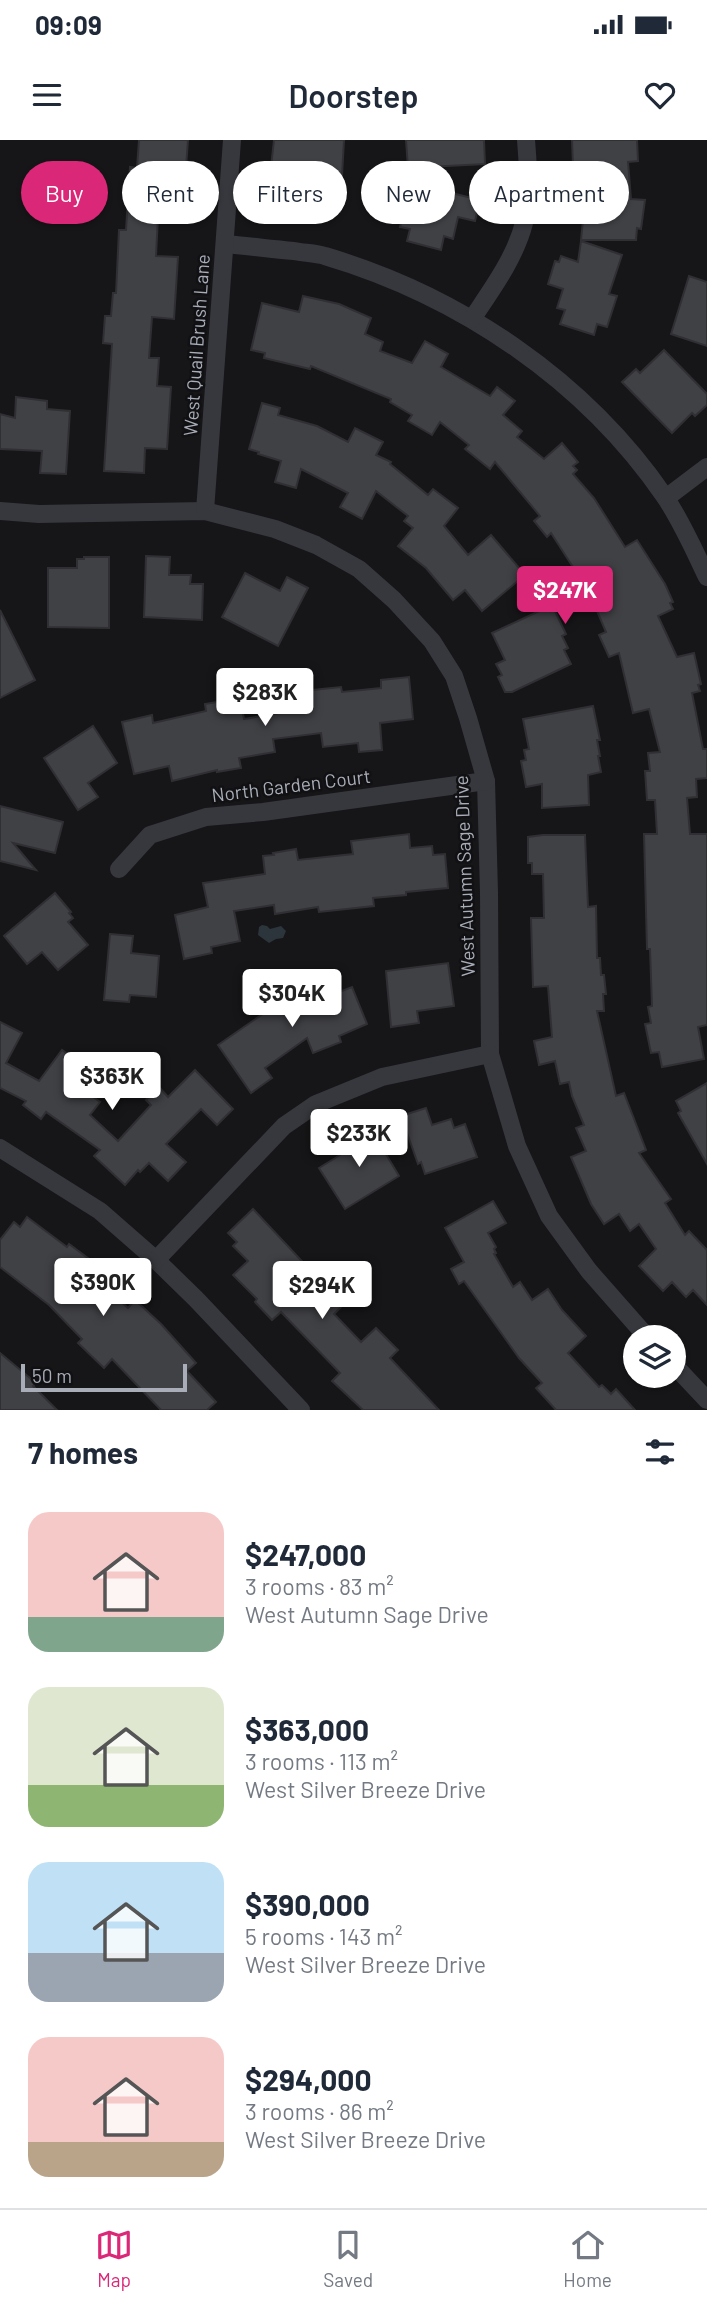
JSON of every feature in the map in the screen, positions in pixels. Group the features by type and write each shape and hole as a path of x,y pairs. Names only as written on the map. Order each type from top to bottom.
{"street":[{"name":"West Quail Brush Lane","path":"205,511 232,140"},
{"path":"472,320 515,249 525,221 528,185 526,140"},
{"path":"225,244 323,255 395,281 472,320 516,347 576,394 629,449 666,498 707,577"},
{"path":"666,498 707,467"},
{"name":"West Autumn Sage Drive","path":"0,511 39,514 205,511 275,529 316,545 359,569 394,600 432,641 453,676 486,781 490,1054 517,1146 549,1216 589,1271 636,1325"},
{"name":"North Garden Court","path":"119,869 150,835 206,817 486,781"},
{"path":"156,1260 275,1134 316,1104 382,1077 490,1054"},
{"path":"0,1148 100,1211 156,1260 301,1410"},
{"path":"686,1378 707,1400"}],"shaded area":[{"path":"262,925 270,929 281,926 286,931 283,938 269,943 258,935"}],"building":[{"path":"139,140 188,140 186,161 138,161"},
{"path":"274,140 344,140 343,161 272,161"},
{"path":"406,140 484,140 485,161 469,161 469,165 455,166 455,161 408,161"},
{"path":"572,140 637,140 638,161 573,161"},
{"path":"629,174 631,199 645,200 641,229 637,228 636,240 581,240 583,224 629,224"},
{"path":"455,194 469,197 469,220 458,217 453,239 444,236 441,250 407,241 410,229 400,227 401,224 455,224"},
{"path":"126,224 158,224 156,256 178,257 174,319 152,317 149,358 159,358 157,386 171,387 167,449 145,448 144,473 104,471 112,344 103,343 105,316 111,316 113,293 116,293 119,230 126,230"},
{"path":"581,241 622,255 609,294 617,296 607,327 597,324 594,335 560,324 565,310 557,308 563,289 548,284 555,261 559,262 561,256 578,262"},
{"path":"689,276 707,282 707,346 671,334"},
{"path":"303,296 339,304 371,318 365,334 383,342 380,351 412,363 425,341 448,354 441,367 490,396 497,387 515,401 503,415 522,431 517,437 544,459 562,443 578,462 573,466 577,470 573,474 594,498 625,547 637,540 665,584 673,602 670,603 673,609 658,616 677,657 694,653 701,684 698,685 700,691 692,693 703,749 707,749 707,778 696,779 697,797 687,798 690,834 707,834 707,1025 698,1027 704,1059 662,1067 659,1052 651,1053 645,1024 651,1023 648,1007 652,1006 650,949 647,949 644,834 657,834 655,800 647,800 645,771 650,771 648,753 660,752 649,709 633,713 619,653 609,657 599,635 606,632 589,592 551,533 547,537 534,521 540,516 495,462 490,469 465,449 469,445 440,422 432,435 408,421 412,415 390,402 391,399 311,366 310,369 264,358 265,353 251,350 262,303 299,312"},
{"path":"664,350 707,394 707,405 695,416 692,413 672,433 622,382 636,369 640,373"},
{"path":"16,397 47,401 47,409 70,411 66,474 40,473 42,451 0,449 0,414 15,418"},
{"path":"262,403 280,408 278,415 317,426 348,442 355,428 383,442 376,455 391,462 390,464 428,495 433,489 458,508 444,526 468,555 491,535 525,575 482,611 465,590 453,600 426,568 398,546 413,528 404,521 408,516 376,491 362,519 340,507 348,493 301,469 296,488 275,482 281,461 249,449"},
{"path":"146,556 170,557 169,575 191,575 190,584 203,584 202,620 144,617"},
{"path":"109,557 109,628 48,627 48,568 77,568 77,559"},
{"path":"245,573 280,591 287,577 308,588 278,646 222,617"},
{"path":"552,605 566,634 562,636 568,648 564,650 571,664 512,692 505,692 498,677 502,675 496,664 505,660 492,633"},
{"path":"0,610 35,680 0,698"},
{"path":"409,677 413,719 380,723 382,750 359,752 358,743 323,747 321,733 273,739 275,752 239,758 241,768 217,770 172,781 169,766 134,774 122,722 152,715 153,723 206,711 205,704 240,698 244,719 285,712 283,693 341,687 342,692 381,688 381,680"},
{"path":"593,706 600,740 597,740 601,772 588,775 589,805 542,808 542,784 526,787 521,761 526,760 524,750 529,749 523,719"},
{"path":"93,726 117,763 88,783 98,797 78,810 44,758"},
{"path":"0,806 63,822 55,853 13,843 36,870 0,861"},
{"path":"409,834 410,848 432,846 433,855 445,854 448,888 373,898 374,906 319,912 318,907 275,914 274,905 234,911 240,941 211,947 212,953 184,959 175,915 208,907 203,883 265,874 263,856 274,855 273,853 296,849 298,860 353,854 351,841"},
{"path":"585,835 588,907 596,906 597,958 600,958 606,994 603,994 604,1011 597,1011 616,1096 624,1093 646,1150 639,1153 671,1199 665,1203 685,1235 689,1231 707,1250 707,1305 693,1290 686,1297 672,1282 663,1291 639,1266 656,1249 639,1224 630,1231 619,1214 604,1224 591,1204 571,1157 586,1151 576,1128 584,1125 569,1082 560,1084 555,1061 539,1065 534,1041 552,1037 548,986 533,987 531,918 544,918 543,874 532,874 532,863 528,863 528,837"},
{"path":"55,893 71,912 69,913 73,918 68,922 88,945 58,970 42,952 27,964 4,936"},
{"path":"110,934 133,936 131,953 159,956 156,997 130,995 129,1002 104,1000"},
{"path":"448,963 454,1006 417,1011 419,1023 391,1027 386,971"},
{"path":"322,976 329,996 352,987 367,1024 339,1036 341,1042 313,1053 307,1038 265,1068 272,1078 251,1093 218,1045 290,995 288,990"},
{"path":"0,1022 22,1033 6,1063 39,1081 62,1050 89,1070 79,1083 83,1086 81,1088 100,1102 90,1115 118,1141 151,1105 146,1100 159,1087 168,1097 195,1070 233,1109 217,1125 201,1109 166,1144 186,1162 168,1181 149,1163 140,1172 138,1170 125,1185 94,1156 100,1150 46,1112 41,1119 23,1105 26,1101 0,1088"},
{"path":"707,1083 707,1164 678,1113 681,1111 676,1101"},
{"path":"426,1108 432,1125 451,1119 454,1128 465,1124 477,1157 425,1174 421,1162 418,1164 401,1116"},
{"path":"369,1126 399,1176 345,1209 319,1168 353,1147 348,1139"},
{"path":"493,1201 506,1223 488,1233 496,1247 494,1254 513,1287 520,1282 532,1300 548,1289 562,1310 586,1336 568,1353 599,1387 602,1385 611,1394 616,1389 635,1410 556,1410 536,1388 542,1383 519,1358 464,1281 459,1284 451,1269 464,1262 445,1228"},
{"path":"253,1209 343,1305 334,1314 361,1342 376,1328 398,1350 390,1358 439,1410 363,1410 332,1381 340,1373 281,1312 272,1320 255,1302 257,1299 233,1275 248,1261 233,1246 237,1242 228,1233"},
{"path":"27,1217 67,1247 69,1244 89,1259 83,1266 128,1308 135,1300 161,1324 196,1363 187,1371 216,1402 207,1410 161,1410 112,1359 104,1368 78,1343 82,1339 49,1305 0,1267 0,1240 14,1222 20,1227"},
{"path":"0,1353 36,1383 33,1386 57,1410 0,1410"}]}
